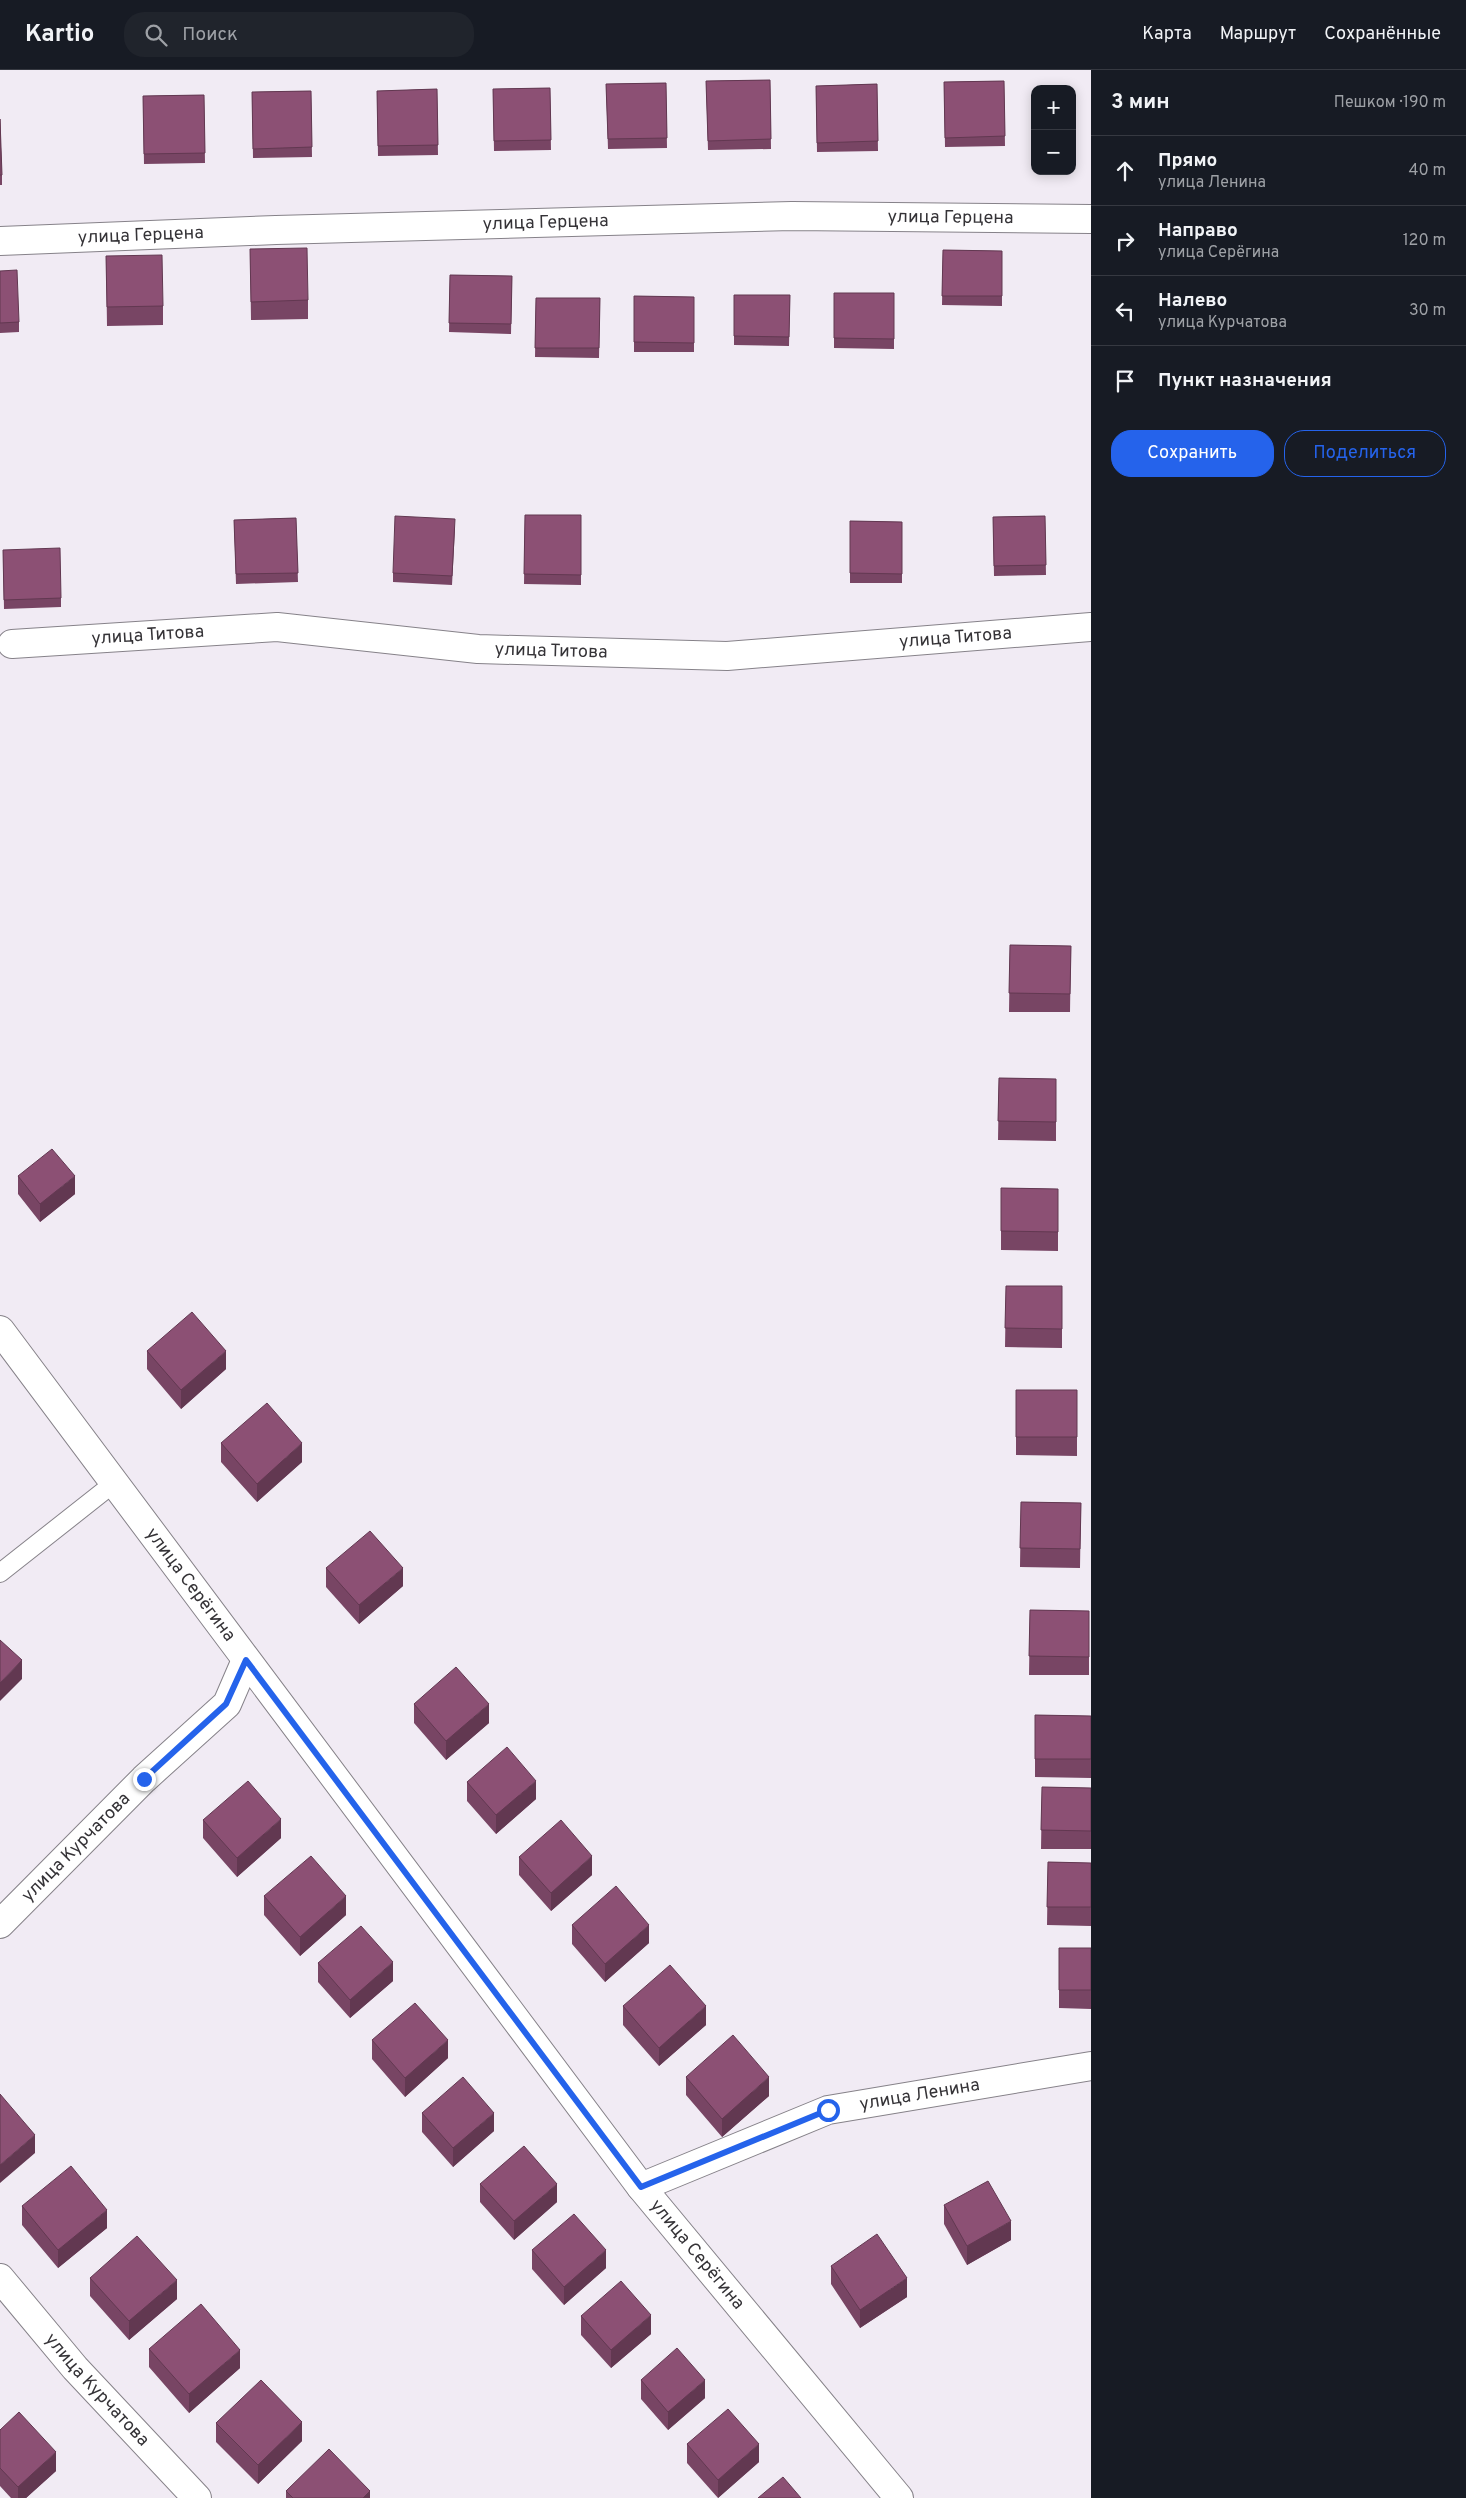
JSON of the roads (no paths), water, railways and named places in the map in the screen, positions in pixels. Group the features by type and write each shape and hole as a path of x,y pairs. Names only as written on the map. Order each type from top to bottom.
{"street":[{"name":"улица Герцена","path":"0,240 276,230 792,216 1091,219"},
{"name":"улица Титова","path":"12,644 276,627 478,649 727,656 1091,627"},
{"name":"улица Серёгина","path":"0,1330 641,2187 899,2498"},
{"name":"улица Курчатова","path":"0,1924 144,1779 226,1704 246,1660"},
{"name":"улица Ленина","path":"641,2187 828,2110 1091,2066"},
{"name":"улица Курчатова","path":"0,2278 76,2368 197,2498"}],"lane":[{"path":"0,1573 114,1483"}]}
